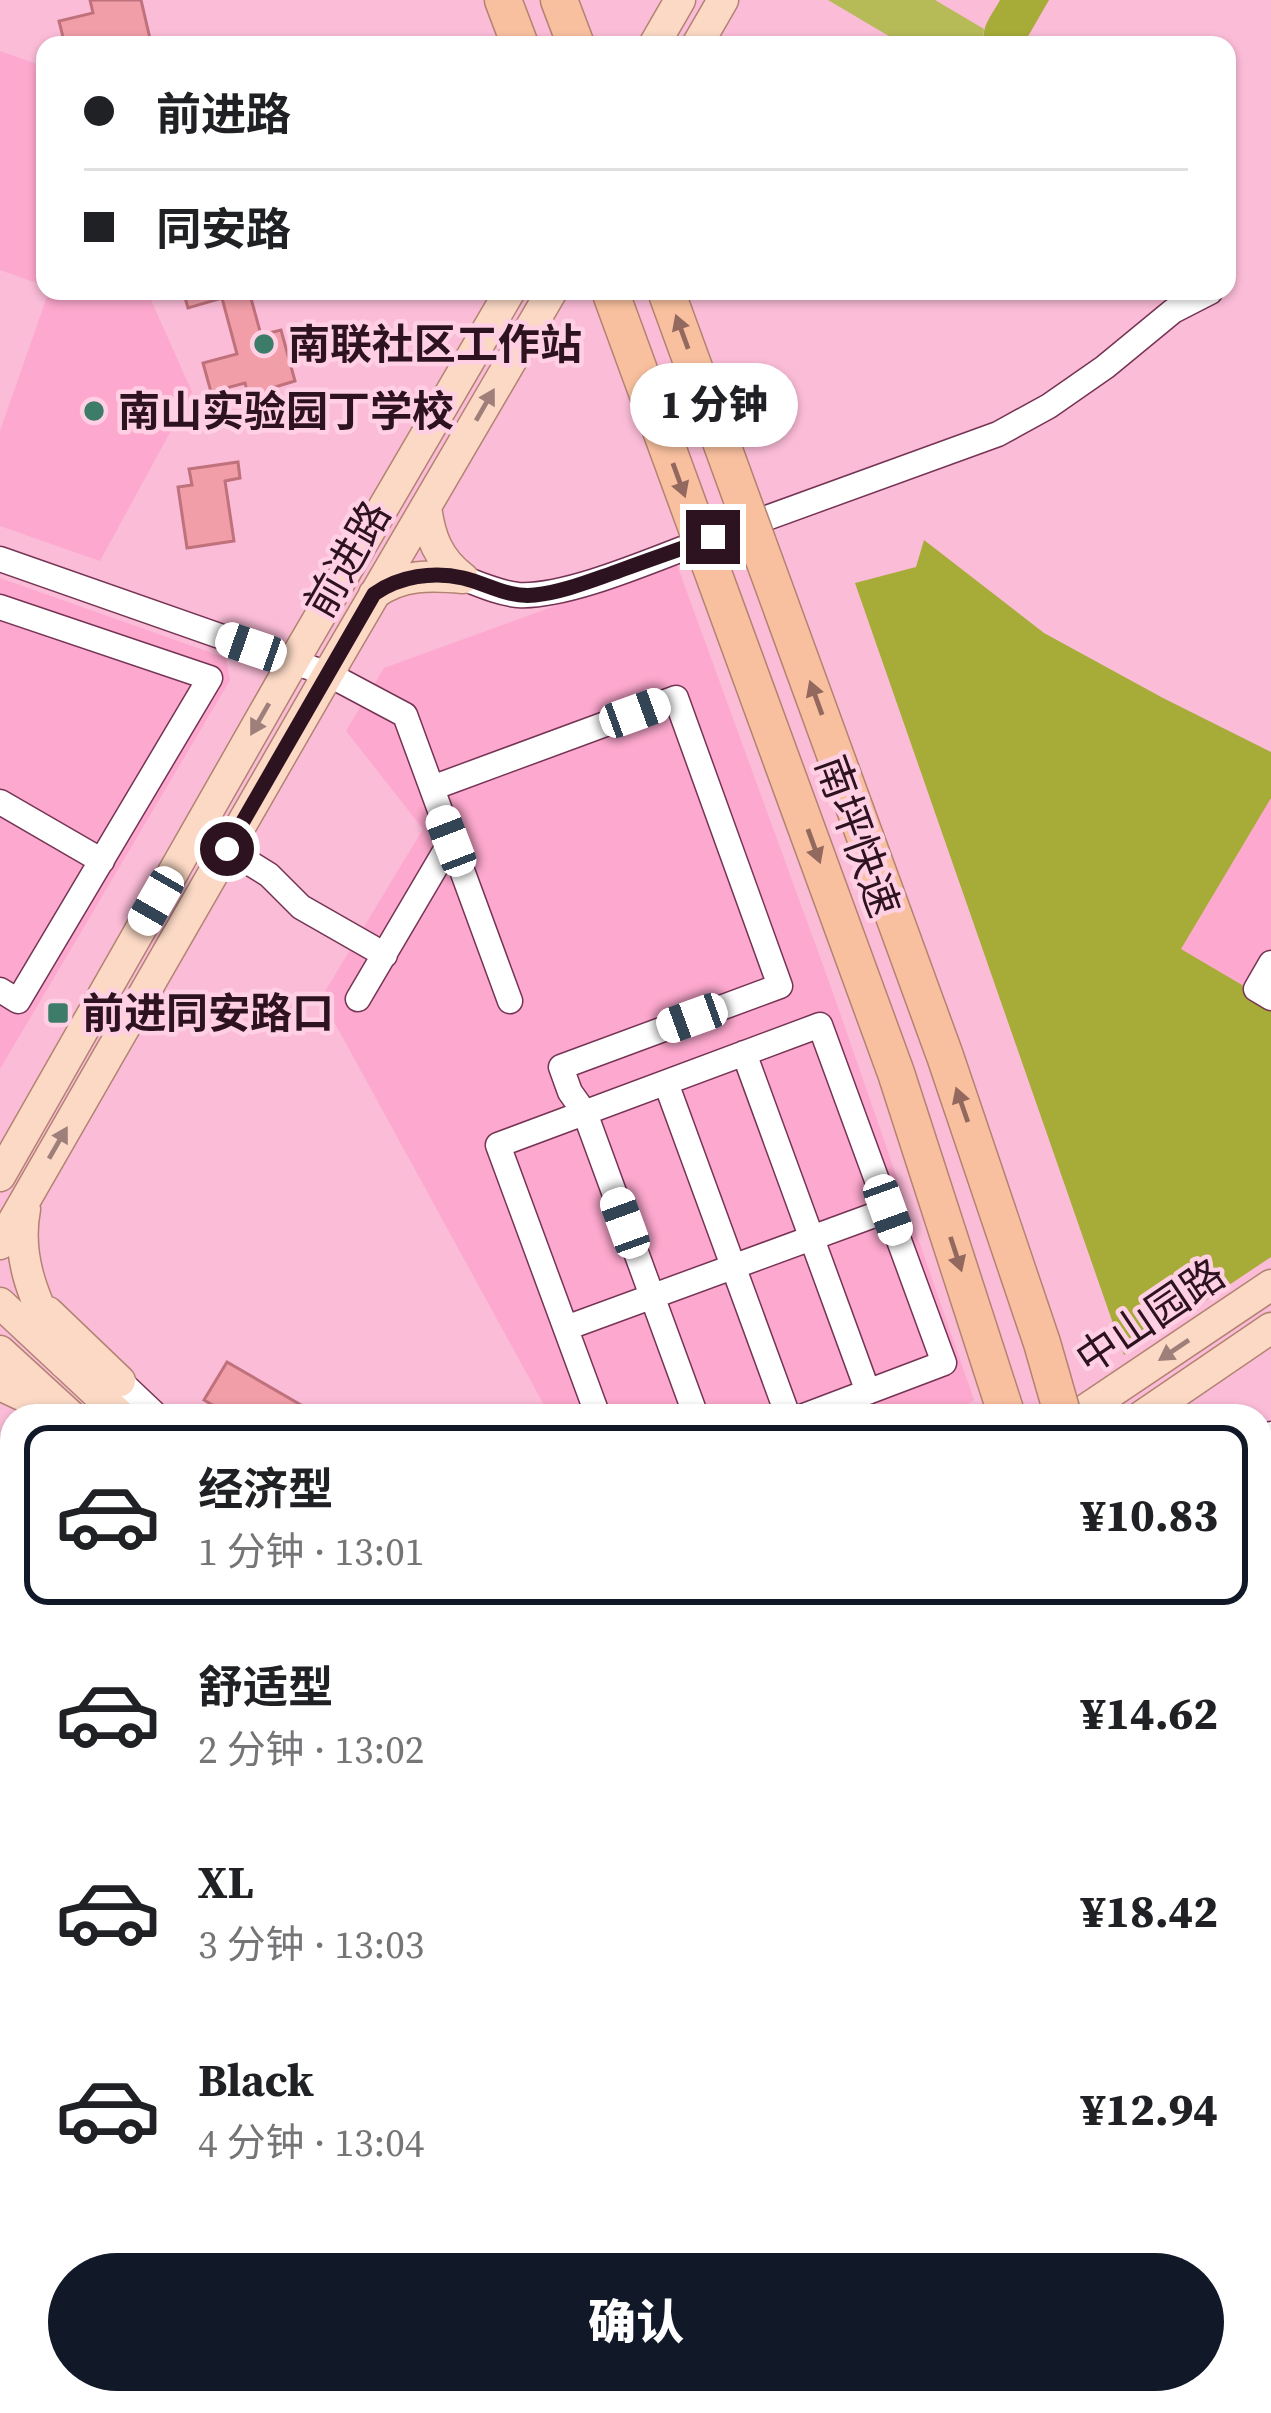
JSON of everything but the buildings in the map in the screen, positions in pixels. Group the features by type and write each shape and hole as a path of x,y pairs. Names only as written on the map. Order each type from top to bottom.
{"highway":[{"path":"503,0 517,36"},
{"path":"560,0 573,36"},
{"name":"南坪快速","path":"613,300 896,1073 1003,1404"},
{"name":"南坪快速","path":"669,300 945,1056 1060,1404"}],"main road":[{"path":"659,36 680,0"},
{"path":"702,36 723,0"},
{"name":"前进路","path":"0,1176 505,300"},
{"name":"前进路","path":"0,1244 547,300"},
{"path":"426,507 438,553 463,578"},
{"path":"374,594 386,585 424,575 463,578"},
{"path":"0,1155 43,1100"},
{"path":"28,1195 21,1245 29,1284 64,1363"},
{"name":"中山园路","path":"1094,1404 1271,1285"},
{"path":"36,1298 120,1381"},
{"path":"0,1303 109,1404"},
{"name":"中山园路","path":"1160,1404 1271,1328"},
{"path":"1183,1388 1271,1345"},
{"path":"0,1352 56,1404"}],"street":[{"path":"463,578 511,594 570,588 998,434 1049,406 1172,311 1194,300"},
{"path":"0,559 328,674 405,715 510,1000"},
{"path":"0,608 210,678 18,1001 0,990"},
{"path":"432,788 676,698 779,986 561,1066 570,1092 585,1113 692,1404"},
{"path":"0,802 102,861"},
{"path":"358,999 451,841"},
{"path":"227,849 269,875 301,907 385,955"},
{"path":"1271,964 1256,989 1271,998"},
{"path":"594,1404 498,1145 820,1025 944,1364 836,1404"},
{"path":"744,1053 868,1392"},
{"path":"666,1083 784,1404"},
{"path":"566,1328 888,1210"},
{"path":"0,1352 21,1399"},
{"path":"64,1363 120,1381 144,1404"}],"shaded area":[{"path":"1000,0 1049,0 1028,36 984,36"},
{"name":"南山实验园丁学校","path":"0,51 36,64 36,283 0,270"},
{"name":"南山实验园丁学校","path":"46,300 151,300 192,392 100,561 0,526 0,431"},
{"path":"924,540 1044,633 1271,752 1271,798 1181,949 1271,1002 1271,1257 1124,1355 855,583 916,567"},
{"path":"676,562 974,1400 968,1404 543,1404 321,998 423,829 346,731 384,668"},
{"path":"0,578 226,658 230,680 0,1069"},
{"path":"1271,798 1271,1002 1181,949"}],"green space":[{"path":"828,0 935,0 984,29 983,36 889,36"}],"place":[{"name":"南联社区工作站","path":"264,344"},
{"name":"南山实验园丁学校","path":"94,411"},
{"name":"前进同安路口","path":"58,1013"}],"route":[{"path":"227,849 374,594 386,585 424,575 463,578 490,589 534,595 570,588 713,537"}]}
